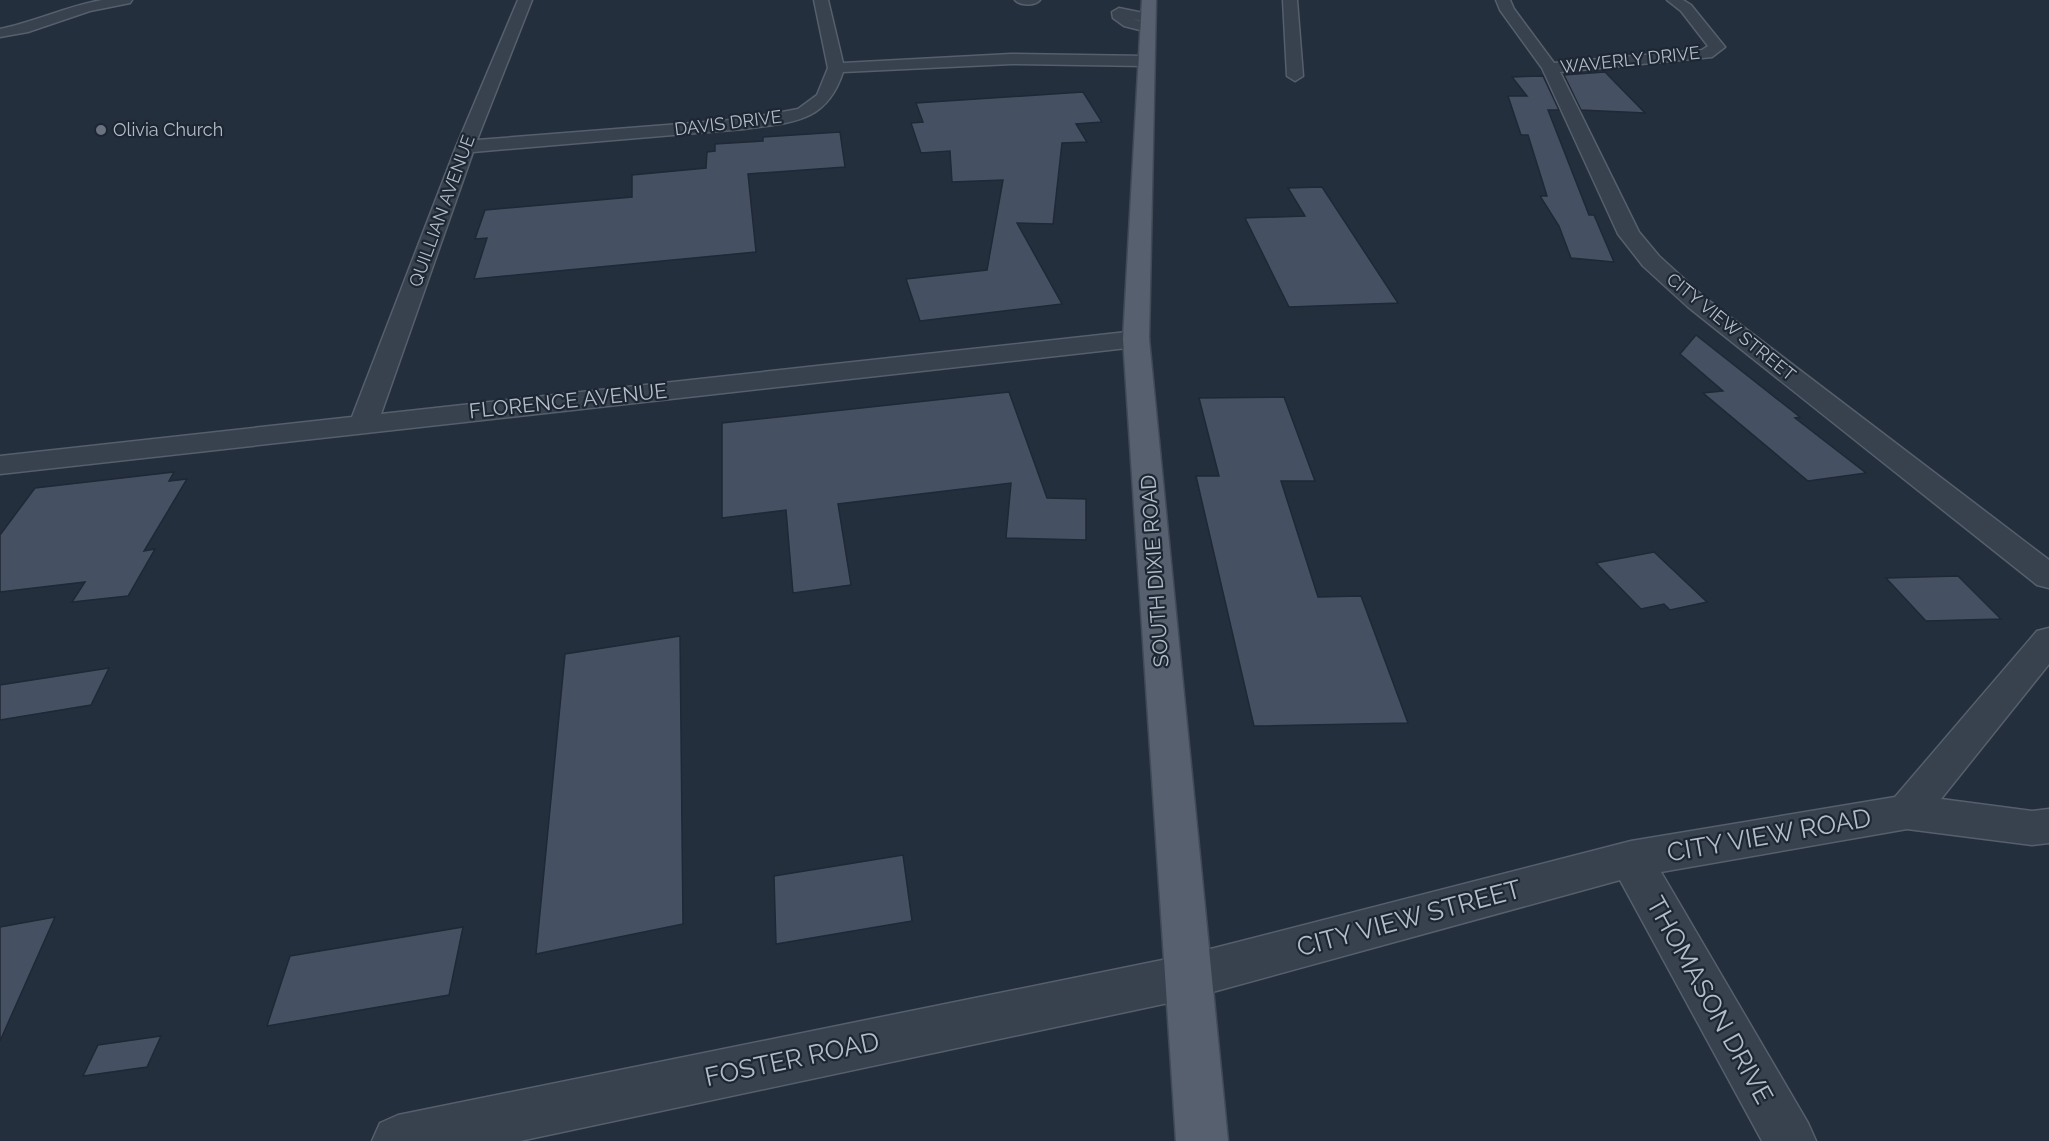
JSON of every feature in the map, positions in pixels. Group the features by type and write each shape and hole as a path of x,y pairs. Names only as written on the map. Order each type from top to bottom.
{"main road":[{"name":"SOUTH DIXIE ROAD","path":"1136,11 1146,60 1136,339 1186,977 1202,1141"}],"street":[{"path":"0,33 23,29 87,7 125,0"},
{"name":"QUILLIAN AVENUE","path":"364,424 465,147 525,0"},
{"path":"821,0 836,68 1011,59 1146,60"},
{"path":"1022,0 1033,0"},
{"path":"1290,0 1295,76"},
{"name":"CITY VIEW STREET","path":"1503,0 1550,68 1629,234 1651,261 1696,302 2049,577"},
{"name":"WAVERLY DRIVE","path":"1550,68 1706,54 1717,47 1686,8 1674,0"},
{"path":"15,46 29,36 30,32 23,29"},
{"name":"DAVIS DRIVE","path":"465,147 744,124 781,118 802,113 819,103 827,92 836,68"},
{"name":"FLORENCE AVENUE","path":"0,465 1136,339"},
{"path":"1907,812 2049,640"},
{"name":"CITY VIEW ROAD","path":"1631,859 1907,812 2032,828 2049,826"},
{"name":"CITY VIEW STREET","path":"1186,977 1631,859"},
{"name":"THOMASON DRIVE","path":"1631,859 1790,1141"},
{"name":"FOSTER ROAD","path":"398,1141 1186,977"}],"building":[{"path":"1605,72 1645,113 1581,110 1564,75"},
{"path":"1543,76 1559,110 1548,110 1589,215 1594,215 1614,262 1571,258 1559,226 1540,196 1547,196 1528,135 1521,135 1508,96 1527,96 1512,77"},
{"path":"1083,92 1102,122 1076,124 1087,142 1062,143 1053,224 1017,223 1062,304 920,321 906,279 987,270 1003,180 952,182 950,151 921,153 911,123 923,122 916,103"},
{"path":"840,132 845,167 748,174 756,252 474,279 487,238 475,239 485,210 632,197 632,175 706,168 707,152 715,151 715,144 763,141 763,137"},
{"path":"1322,187 1398,303 1289,307 1245,218 1305,216 1288,188"},
{"path":"1696,335 1800,417 1795,418 1866,473 1808,481 1703,393 1723,391 1680,354"},
{"path":"1009,392 1047,498 1086,499 1086,540 1006,538 1011,483 838,504 851,585 793,593 786,510 722,518 722,423"},
{"path":"1284,397 1315,481 1281,481 1318,597 1361,596 1408,723 1254,726 1196,476 1219,476 1199,398"},
{"path":"174,472 169,481 187,479 144,551 155,549 128,596 72,602 85,582 0,592 0,535 35,488"},
{"path":"1654,552 1707,602 1670,610 1664,604 1641,609 1596,563"},
{"path":"1958,576 2001,619 1926,621 1886,578"},
{"path":"680,636 683,924 536,954 565,654"},
{"path":"109,668 91,705 0,720 0,685"},
{"path":"903,855 912,921 776,944 774,876"},
{"path":"55,917 0,1041 0,927"},
{"path":"463,927 449,995 267,1026 290,956"},
{"path":"161,1036 147,1067 83,1076 98,1045"}],"place":[{"name":"Olivia Church","path":"101,130"}]}
